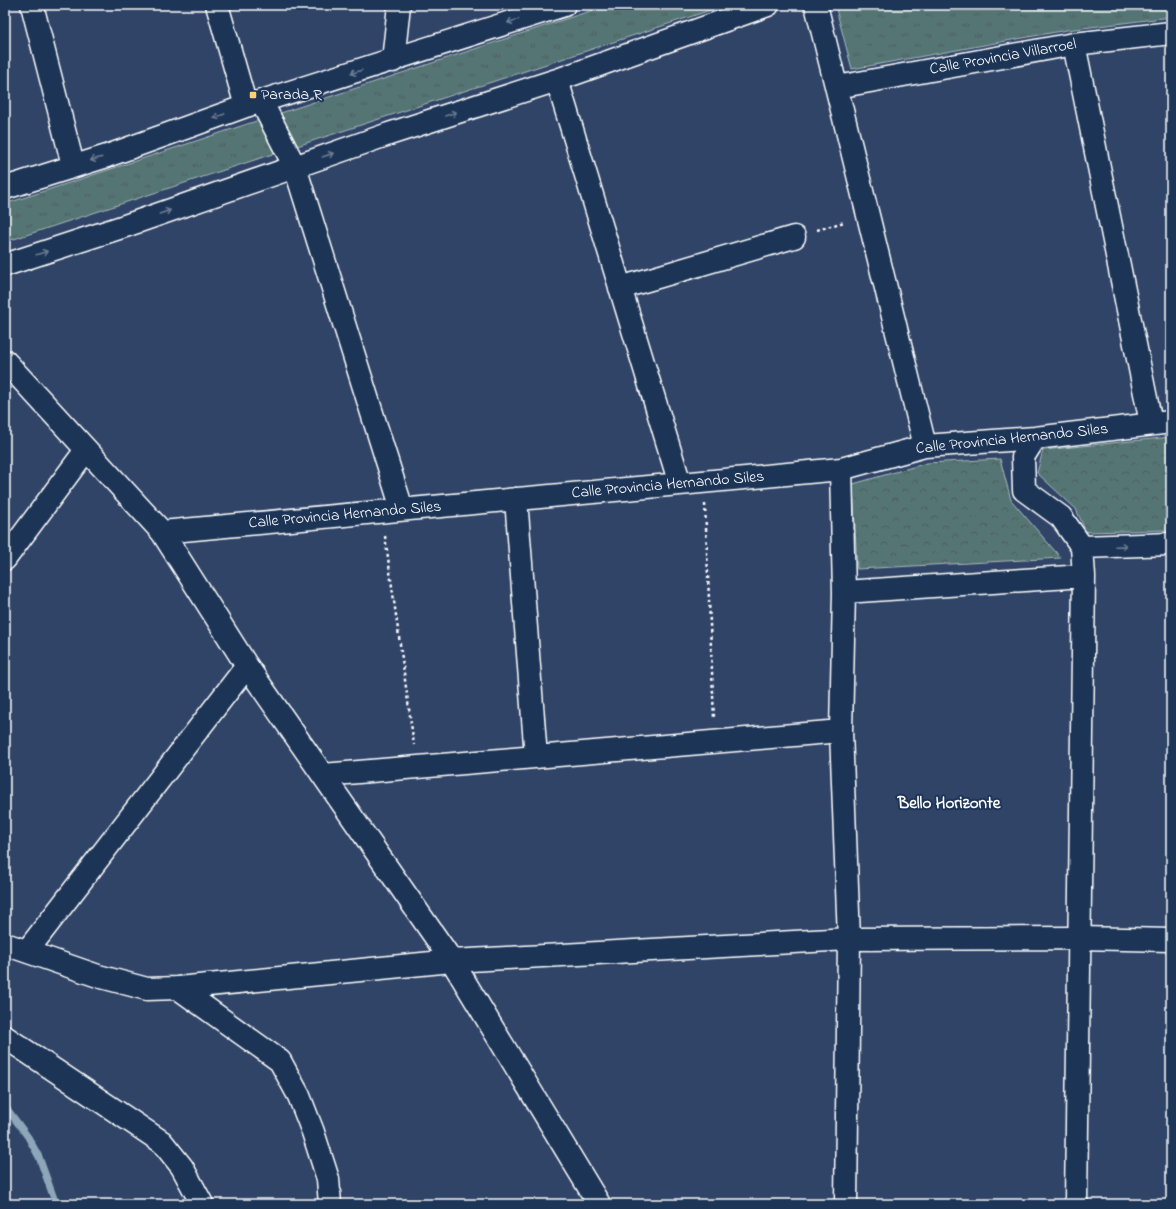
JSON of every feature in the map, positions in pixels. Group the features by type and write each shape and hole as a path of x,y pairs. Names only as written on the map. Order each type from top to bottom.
{"street":[{"path":"32,5 73,165"},
{"path":"217,5 253,104 295,167 392,510"},
{"path":"393,61 399,5"},
{"path":"5,188 73,165 107,156 253,104 393,61 564,5"},
{"path":"5,265 125,226 389,134 557,80 768,5"},
{"path":"815,8 836,86 925,446"},
{"name":"Calle Provincia Villarroel","path":"836,86 1074,44 1171,33"},
{"path":"1074,44 1161,422"},
{"path":"557,80 680,484"},
{"path":"620,288 794,236"},
{"path":"5,361 162,532 247,666 452,961 599,1204"},
{"name":"Calle Provincia Hernando Siles","path":"162,532 841,469 925,446 1035,438 1161,422"},
{"path":"1035,438 1023,457 1024,490 1061,517 1082,547 1084,576 1076,1204"},
{"path":"5,559 86,450"},
{"path":"841,469 844,592 841,731 849,939 846,1204"},
{"path":"516,499 536,757"},
{"path":"1082,547 1171,544"},
{"path":"844,592 1084,576"},
{"path":"27,951 247,666"},
{"path":"323,775 841,731"},
{"path":"5,944 98,976 147,989 178,988 452,961 849,939 1079,938 1171,940"},
{"path":"178,988 280,1061 299,1096 313,1132 328,1179 330,1204"},
{"path":"5,1037 162,1142 182,1168 202,1204"}],"path":[{"path":"794,236 868,215"},
{"path":"704,482 715,742"},
{"path":"392,510 417,768"}],"green space":[{"path":"608,5 726,5 5,242 5,204"},
{"path":"835,5 1171,5 1171,17 1067,30 852,69"},
{"path":"1171,437 1171,530 1086,532 1076,509 1037,473 1043,450"},
{"path":"1000,459 1011,500 1061,558 857,569 853,484 927,463"}],"waterway":[{"path":"5,1106 28,1137 39,1157 56,1204"}],"place":[{"name":"Parada R","path":"253,95"}],"district":[{"name":"Bello Horizonte","path":"949,803"}]}
